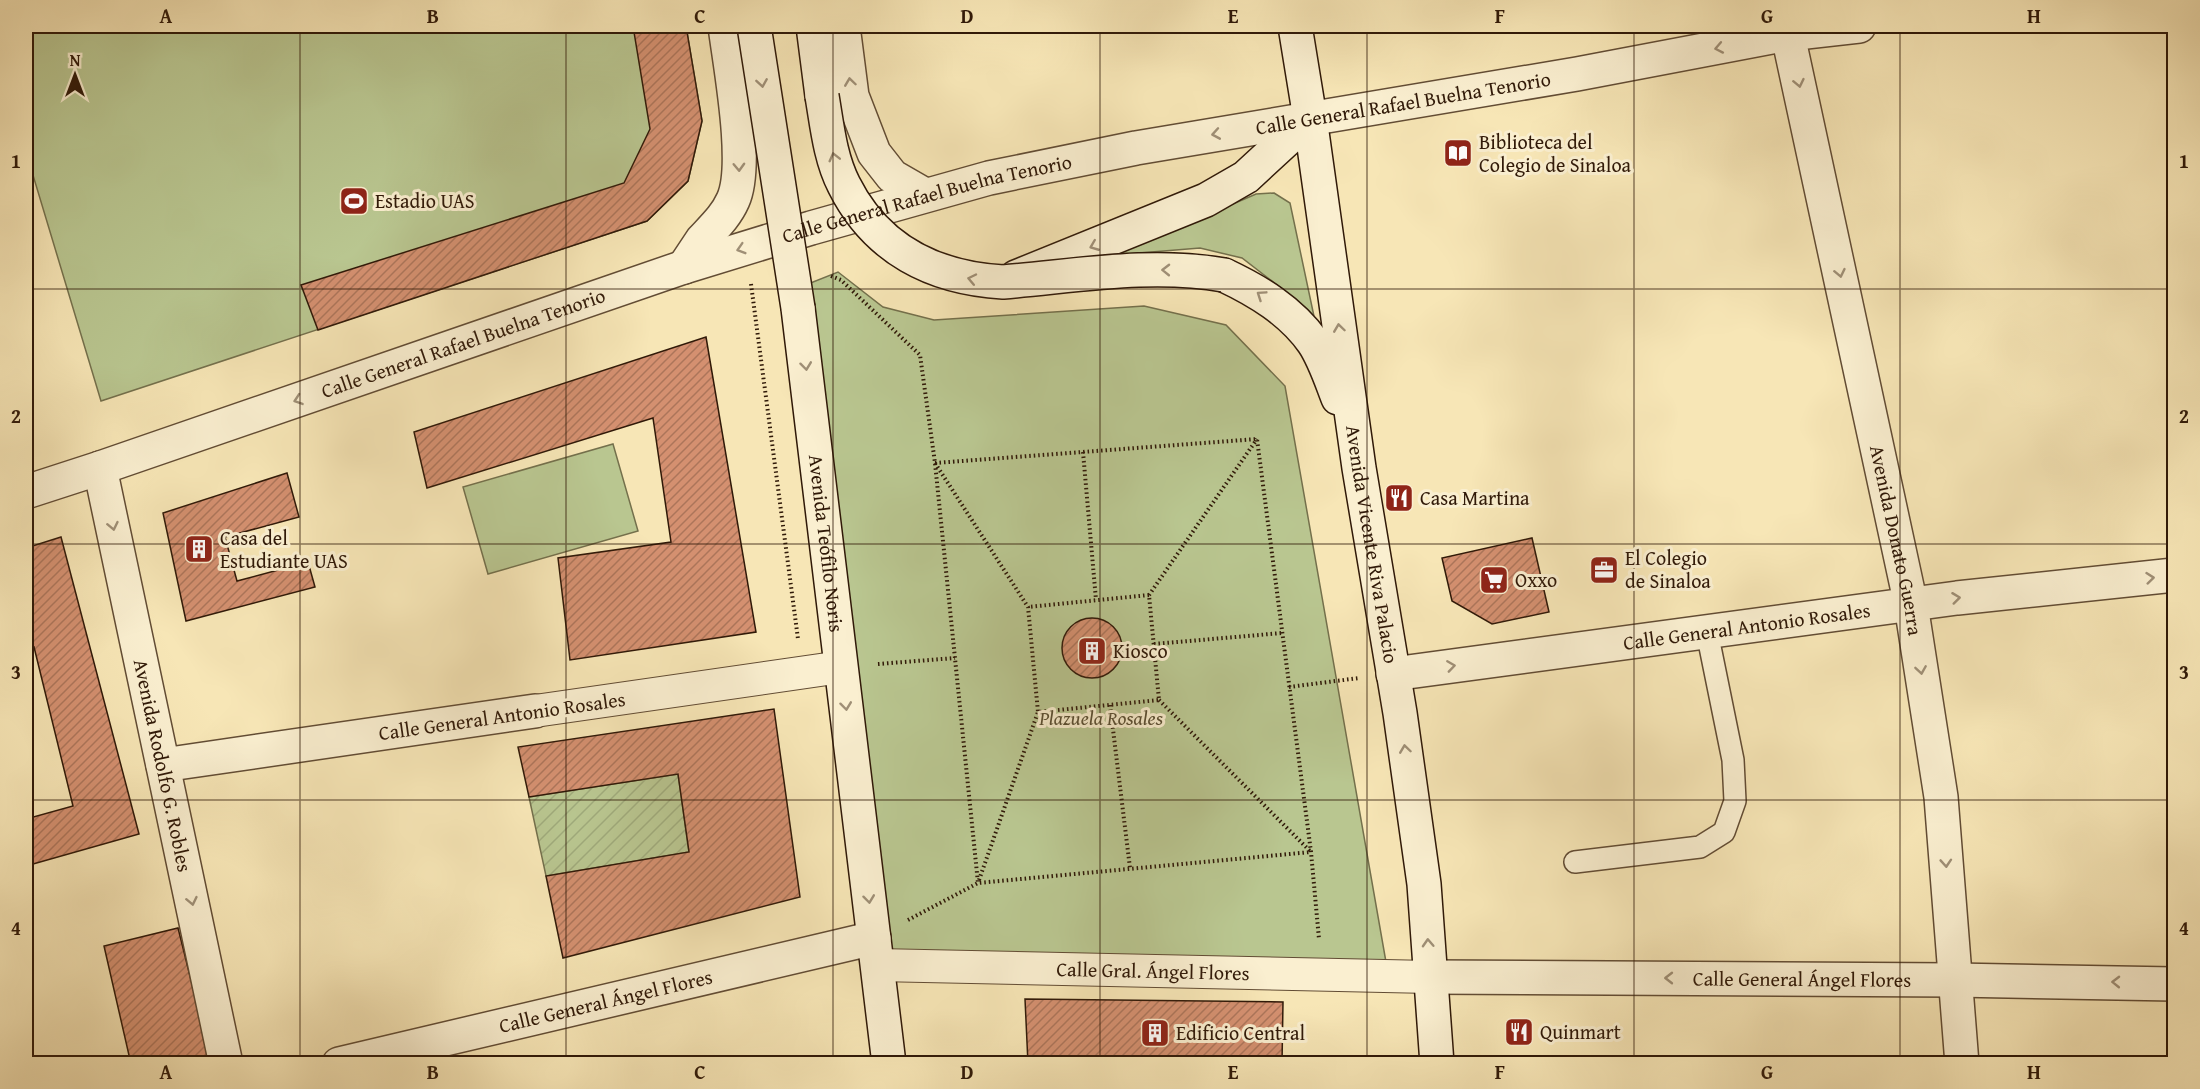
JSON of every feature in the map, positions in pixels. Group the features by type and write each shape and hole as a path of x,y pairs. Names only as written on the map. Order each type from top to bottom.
{"street":[{"path":"684,267 702,241 720,221 733,200 740,180 739,142 725,26"},
{"name":"Avenida Teófilo Noris","path":"754,26 798,308 889,1064"},
{"path":"813,26 822,96 832,146 844,185 878,233 896,249 934,269 981,281 1003,282 1149,269 1199,271 1224,275 1251,288 1286,312 1314,343 1332,381 1359,468"},
{"path":"843,26 852,96 874,153 892,176 925,195"},
{"name":"Avenida Vicente Riva Palacio","path":"1295,26 1359,468 1424,884 1430,977 1435,1010 1437,1064"},
{"name":"Calle General Rafael Buelna Tenorio","path":"26,492 684,267 746,247 990,178 1136,148 1577,74 1787,30 1859,26"},
{"name":"Avenida Donato Guerra","path":"1787,30 1911,605 1941,796 1962,1064"},
{"path":"1003,282 1206,200 1246,177 1310,118"},
{"name":"Avenida Rodolfo G. Robles","path":"100,468 226,1064"},
{"name":"Calle General Antonio Rosales","path":"1393,674 1911,605 2175,575"},
{"name":"Calle General Antonio Rosales","path":"163,765 841,667"},
{"name":"Calle General Ángel Flores","path":"339,1064 875,951"},
{"name":"Calle Gral. Ángel Flores","path":"875,951 1323,974 1430,977"},
{"name":"Calle General Ángel Flores","path":"1430,977 1955,980 2175,984"}],"lane":[{"path":"1575,862 1700,847 1724,832 1735,801 1732,760 1707,632"}],"path":[{"path":"746,247 802,673"},
{"path":"820,272 841,280 920,355 935,463 978,883"},
{"path":"935,463 1257,439"},
{"path":"1257,439 1149,595 1160,700 1311,852"},
{"path":"1257,439 1311,852 1323,974"},
{"path":"1083,452 1096,600"},
{"path":"935,463 1028,606 1038,712 978,883"},
{"path":"1028,606 1149,595"},
{"path":"1154,644 1282,633"},
{"path":"841,667 955,658"},
{"path":"1289,687 1393,674"},
{"path":"1038,712 1160,700"},
{"path":"1110,705 1130,868"},
{"path":"875,951 978,883 1311,852"}],"green space":[{"name":"Estadio UAS","path":"26,26 686,26 702,121 688,181 647,221 101,401 26,152"},
{"path":"1274,193 1290,203 1315,321 1281,288 1242,258 1200,248 1115,255 1256,194"},
{"name":"Plazuela Rosales","path":"838,272 883,307 934,320 1144,306 1226,325 1285,386 1386,962 890,953 808,284"},
{"path":"613,444 638,531 488,574 463,487"},
{"path":"678,774 689,852 546,876 529,797"}],"building":[{"path":"633,26 686,26 702,121 688,181 647,221 318,330 301,285 624,183 650,129"},
{"path":"706,337 756,632 570,660 558,558 671,542 653,418 427,488 414,432"},
{"name":"Casa del Estudiante UAS","path":"287,473 299,517 225,537 237,581 308,562 315,587 186,621 163,513"},
{"path":"61,537 139,834 26,866 26,819 73,806 34,647 26,649 26,548"},
{"name":"Oxxo","path":"1532,538 1549,612 1492,624 1452,601 1442,558"},
{"name":"Kiosco","path":"1092,618 1109,623 1117,631 1122,648 1117,665 1109,673 1092,678 1075,673 1067,665 1062,648 1067,631 1075,623"},
{"path":"774,709 800,897 563,958 546,876 689,852 678,774 529,797 518,747"},
{"path":"178,928 212,1064 131,1064 104,946"},
{"name":"Edificio Central","path":"1025,999 1283,1002 1282,1064 1028,1064"}],"place":[{"name":"Biblioteca del Colegio de Sinaloa","path":"1458,153"},
{"name":"Estadio UAS","path":"354,201"},
{"name":"Casa Martina","path":"1399,498"},
{"name":"Casa del Estudiante UAS","path":"199,549"},
{"name":"El Colegio de Sinaloa","path":"1604,570"},
{"name":"Oxxo","path":"1494,580"},
{"name":"Kiosco","path":"1092,651"},
{"name":"Quinmart","path":"1519,1032"},
{"name":"Edificio Central","path":"1155,1033"}]}
